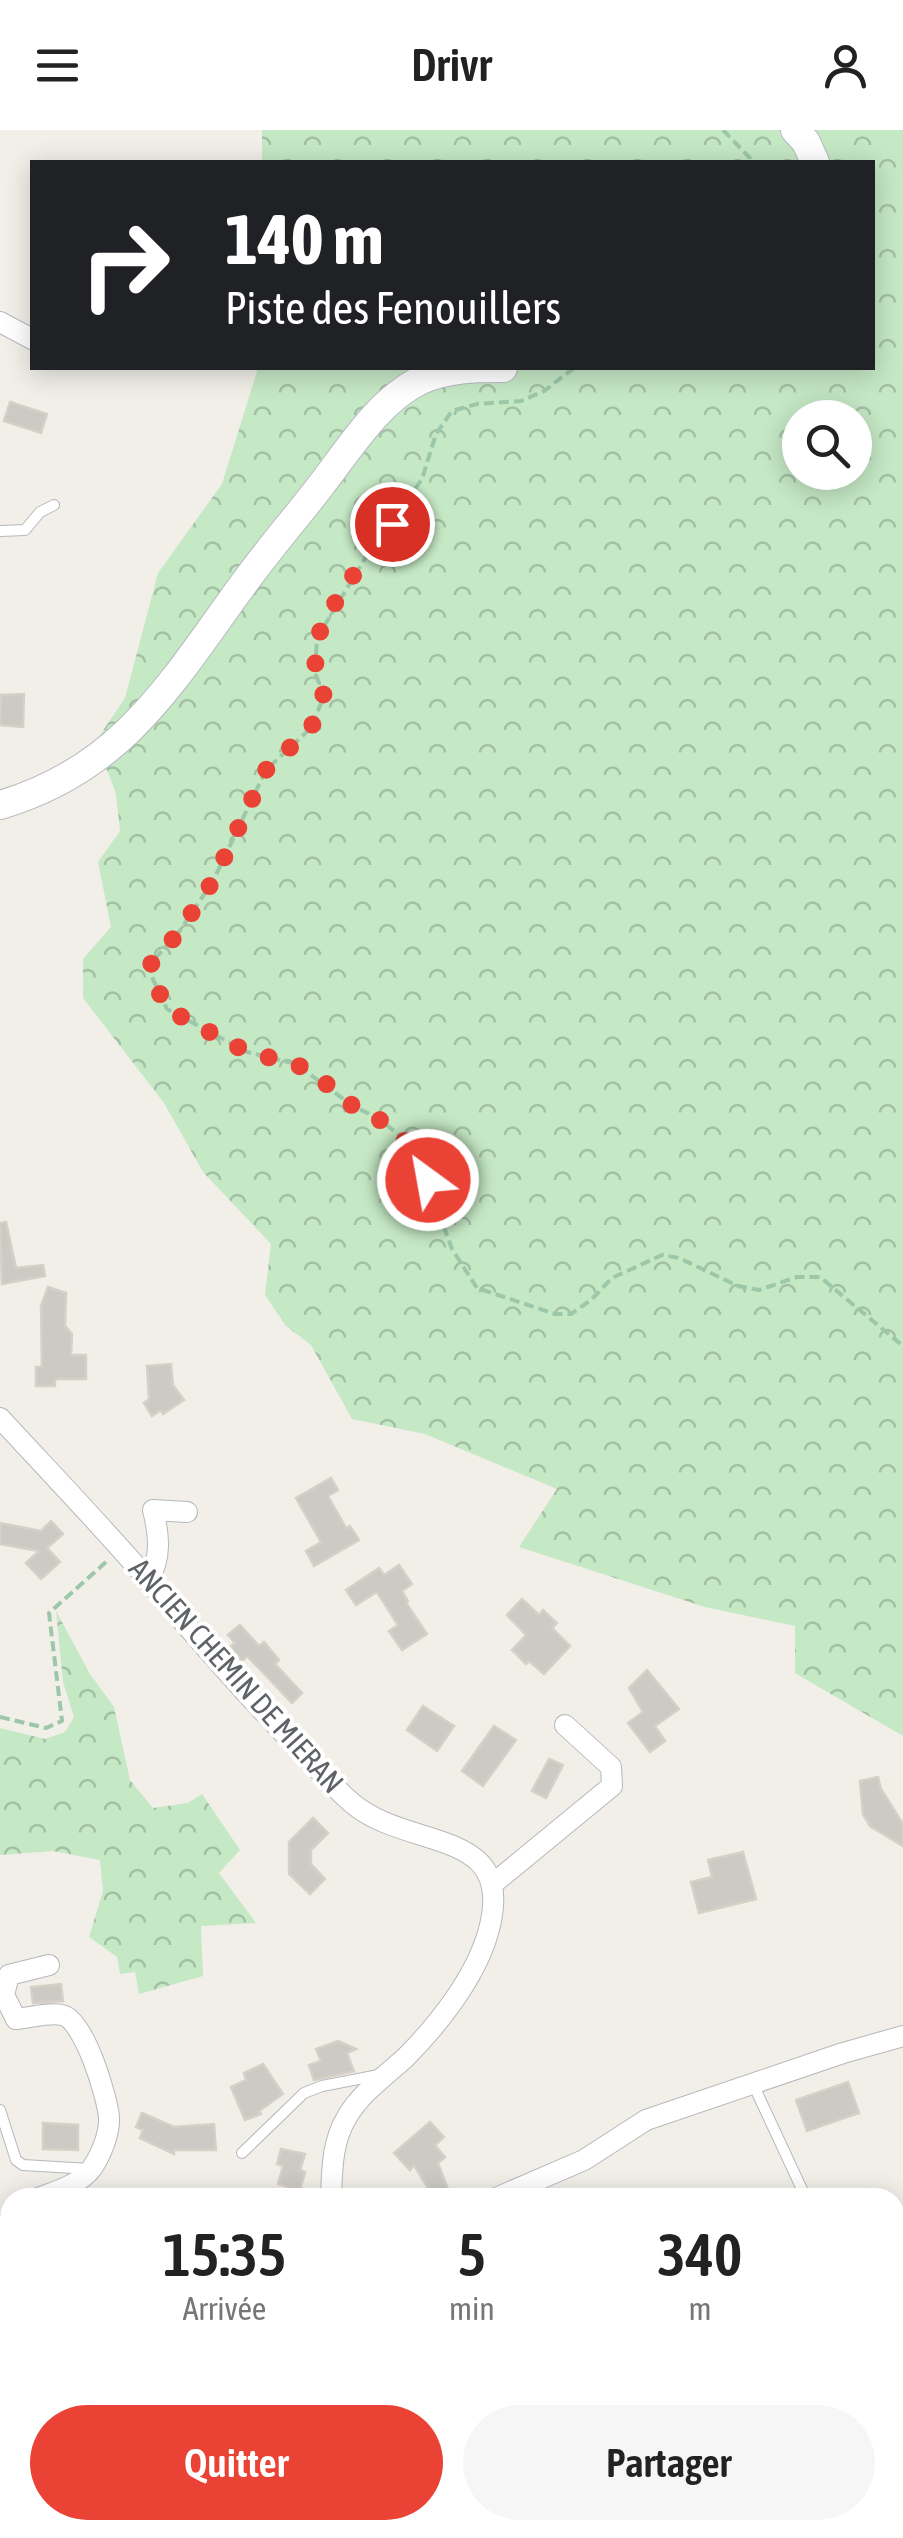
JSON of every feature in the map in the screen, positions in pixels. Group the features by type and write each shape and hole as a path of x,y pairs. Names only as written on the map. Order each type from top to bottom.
{"street":[{"path":"794,130 806,142 814,160"},
{"path":"0,322 30,338"},
{"path":"0,805 80,772 122,740 186,664 354,442 396,396 420,381 454,370"},
{"name":"ANCIEN CHEMIN DE MIERAN","path":"0,1418 122,1549 251,1700 351,1802 377,1822 480,1859 494,1883"},
{"path":"148,1580 154,1571 160,1536 153,1510 187,1512"},
{"path":"331,2188 337,2138 348,2115 409,2054 449,2005 474,1966 488,1936 494,1883 612,1786 611,1767 565,1725"},
{"path":"49,1965 9,1975 4,1995 16,2019 62,2015 75,2022 95,2065 109,2119 106,2141 90,2170 64,2188"},
{"path":"519,2188 584,2160 646,2120 903,2036"}],"lane":[{"path":"0,531 25,530 40,512 54,505"},
{"path":"242,2153 304,2093 322,2086 385,2076"},
{"path":"753,2084 801,2188"},
{"path":"0,2110 16,2160 23,2165 90,2170"}],"path":[{"path":"723,130 750,160"},
{"path":"571,370 544,391 521,400 476,404 452,411 436,434 422,479 364,560 317,638 315,673 324,696 311,728 266,770 213,881 179,932 151,964 152,977 167,1009 247,1052 296,1064 397,1133 420,1158 452,1249 477,1288 554,1314 571,1314 612,1278 662,1255 679,1258 738,1286 759,1290 797,1278 820,1277 903,1346"},
{"path":"0,1717 46,1728 62,1721 49,1613 122,1549"}],"green space":[{"path":"262,130 903,130 903,1736 795,1673 795,1626 705,1607 519,1547 557,1489 425,1434 352,1419 311,1345 286,1326 265,1295 271,1244 203,1172 164,1103 83,998 83,959 111,927 98,862 120,831 116,794 96,741 125,698 158,573 222,484 257,370 875,370 875,160 262,160"},
{"path":"56,1611 90,1674 114,1707 130,1780 153,1808 188,1803 202,1794 240,1850 219,1873 256,1923 201,1926 203,1976 139,1994 135,1972 120,1974 117,1957 89,1937 103,1891 100,1860 53,1851 0,1855 0,1728 45,1739 65,1732 74,1717 63,1682"}],"building":[{"path":"10,402 47,414 41,433 4,421"},
{"path":"24,694 23,727 0,725 1,695"},
{"path":"6,1222 16,1268 43,1265 45,1276 2,1284 0,1223"},
{"path":"48,1287 66,1293 65,1326 72,1334 71,1355 86,1355 86,1379 55,1379 55,1386 36,1386 36,1367 42,1367 41,1306"},
{"path":"171,1364 173,1385 184,1400 163,1414 161,1410 152,1416 144,1403 149,1399 147,1366"},
{"path":"331,1478 338,1490 328,1496 346,1528 350,1526 359,1540 314,1566 306,1551 321,1542 296,1498"},
{"path":"51,1521 63,1534 47,1548 60,1562 41,1579 26,1563 39,1551 0,1544 0,1523 41,1531"},
{"path":"399,1565 412,1584 402,1591 406,1603 427,1634 402,1650 389,1631 398,1625 377,1592 356,1605 346,1590 379,1568 384,1575"},
{"path":"522,1599 539,1615 543,1610 557,1623 552,1628 570,1646 544,1674 512,1650 526,1635 507,1615"},
{"path":"240,1625 259,1646 264,1642 279,1660 275,1664 302,1693 292,1703 247,1656 242,1661 230,1647 235,1643 228,1635"},
{"path":"647,1670 679,1709 655,1726 665,1741 650,1752 628,1723 643,1712 629,1688"},
{"path":"423,1706 454,1726 437,1751 407,1730"},
{"path":"494,1726 516,1740 483,1786 462,1771"},
{"path":"549,1759 563,1765 546,1798 532,1791"},
{"path":"878,1777 903,1824 903,1846 870,1826 863,1814 860,1781"},
{"path":"313,1818 328,1833 311,1850 311,1864 325,1879 310,1894 289,1874 289,1842"},
{"path":"743,1852 756,1899 699,1913 691,1882 712,1877 708,1860"},
{"path":"61,1984 63,2001 33,2003 31,1987"},
{"path":"338,2041 356,2049 347,2053 354,2071 314,2080 309,2065 321,2061 316,2049"},
{"path":"263,2064 283,2094 259,2111 261,2114 245,2120 231,2087 246,2080 244,2073"},
{"path":"848,2082 859,2113 807,2131 796,2100"},
{"path":"142,2113 174,2127 214,2124 216,2150 174,2150 174,2154 140,2138 143,2130 136,2127"},
{"path":"430,2122 444,2137 435,2145 445,2157 438,2163 447,2188 428,2188 414,2165 410,2170 394,2153"},
{"path":"43,2123 78,2125 78,2150 43,2149"},
{"path":"281,2149 305,2154 301,2188 278,2184 283,2166 277,2164"}],"route":[{"path":"392,524 364,560 317,638 315,673 324,696 311,728 266,770 213,881 179,932 151,964 152,977 167,1009 247,1052 296,1064 318,1077 353,1106 397,1133 420,1158 428,1180"}]}
